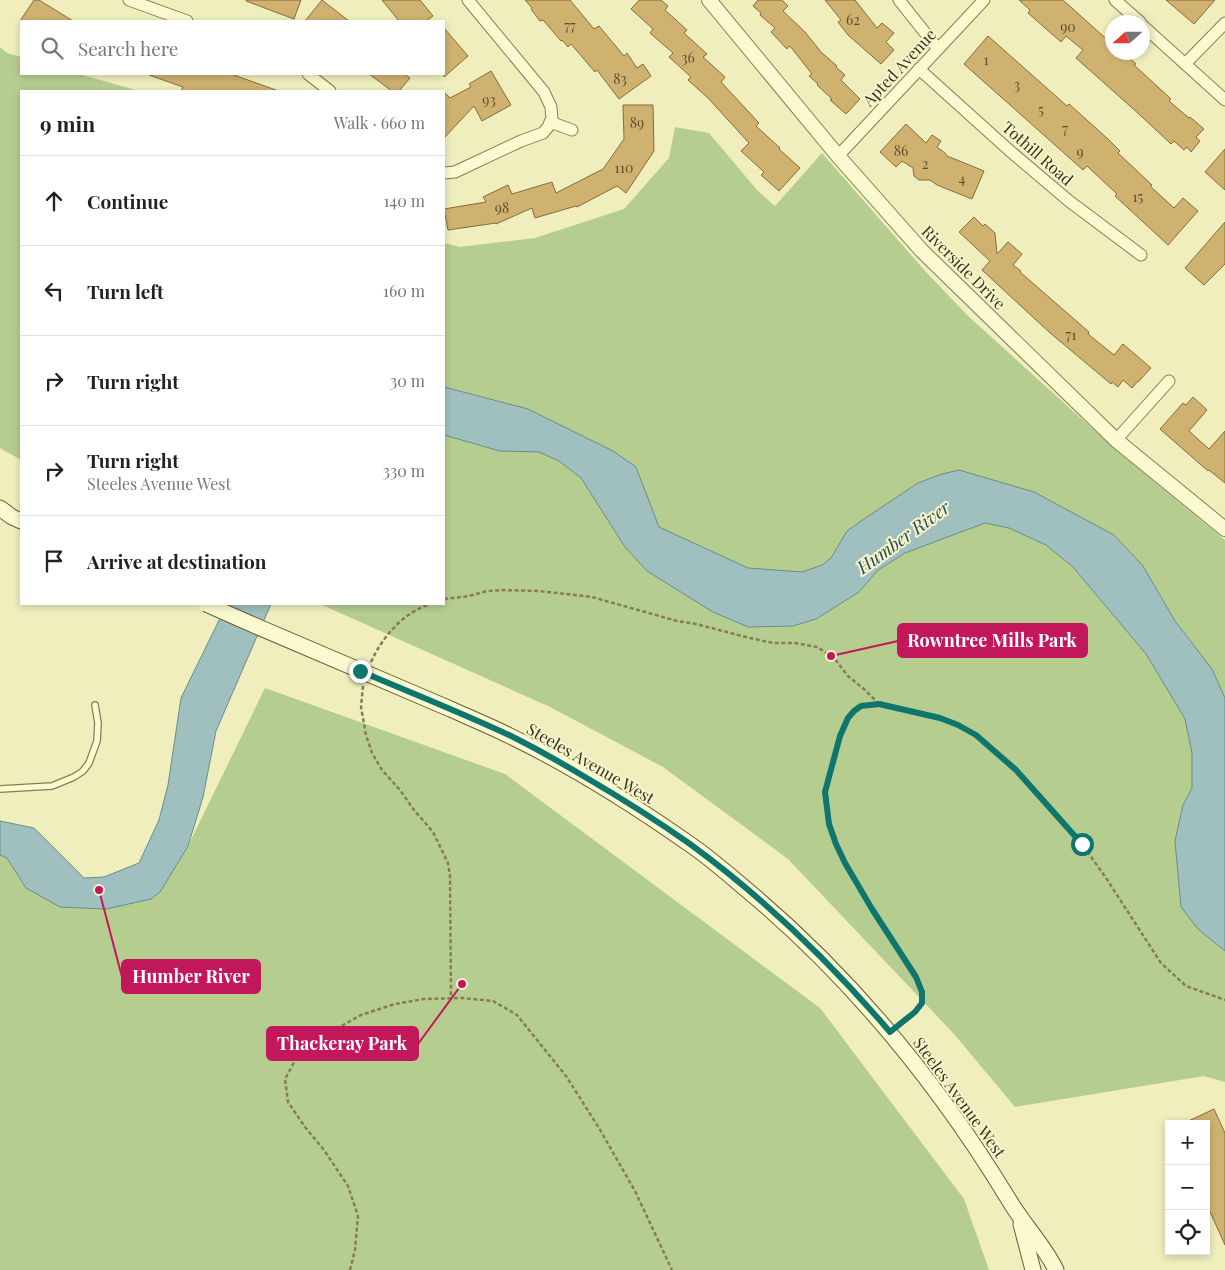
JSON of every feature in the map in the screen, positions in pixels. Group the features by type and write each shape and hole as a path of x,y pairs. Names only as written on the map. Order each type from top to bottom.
{"main road":[{"path":"0,508 20,521"},
{"name":"Steeles Avenue West","path":"208,605 509,735 621,798 689,843 721,868 774,912 842,979 890,1032 918,1066 959,1122 1018,1216 1051,1258 1056,1270"},
{"name":"Steeles Avenue West","path":"1018,1216 1033,1270"}],"street":[{"path":"129,0 184,20"},
{"path":"445,173 455,172 521,141 543,133 552,119 551,107 544,92 468,0"},
{"name":"Riverside Drive","path":"709,0 838,156 922,252 1116,440 1225,529"},
{"path":"898,0 938,49"},
{"name":"Apted Avenue","path":"838,156 984,0"},
{"path":"1114,0 1132,15"},
{"path":"1185,64 1225,23"},
{"path":"1150,32 1225,100"},
{"name":"Tothill Road","path":"919,69 1068,201 1142,255"},
{"path":"309,75 329,90"},
{"path":"549,124 572,130"},
{"path":"1116,440 1169,381"}],"lane":[{"path":"0,789 52,786 83,771 89,762 97,741 98,723 95,705"}],"path":[{"path":"445,599 502,590 592,596 677,621 750,638 773,643 795,643 817,647 834,658 848,676 879,704"},
{"path":"367,669 378,647 393,628 417,608 427,605"},
{"path":"363,684 361,707 366,735 372,753 382,770 433,832 448,863 450,876 451,998"},
{"path":"890,1032 915,1012 922,1003 922,992 916,977 845,863 829,824 825,792 840,736 848,718 861,706 879,704 940,718 976,735 1016,770 1082,844 1161,963 1186,986 1225,1000"},
{"path":"350,1270 355,1250 358,1216 356,1209 348,1186 288,1102 285,1079 296,1059 336,1029 361,1015 395,1004 424,999 451,998 493,1001 517,1015 566,1076 599,1128 635,1191 672,1270"}],"green space":[{"path":"0,47 7,53 20,57 20,75 83,75 135,90 20,90 20,459 0,448"},
{"path":"675,127 709,133 757,190 775,206 822,153 925,271 967,315 1117,451 1225,540 1225,1082 1204,1076 1015,1107 954,1034 788,859 663,767 550,707 322,605 445,605 445,243 460,247 535,238 624,209 669,158"},
{"path":"265,688 505,774 820,1008 964,1199 989,1270 0,1270 0,855 7,858 26,888 160,892 188,846"}],"water":[{"path":"445,387 528,409 613,451 636,467 659,527 748,568 802,572 822,565 831,558 847,531 867,517 918,483 959,470 1034,492 1114,535 1143,566 1175,621 1212,669 1225,698 1225,951 1198,929 1181,907 1175,841 1183,805 1192,788 1192,753 1185,719 1146,654 1073,567 1046,545 1009,528 985,523 905,553 878,570 859,592 816,619 793,626 748,627 713,612 647,571 625,547 581,478 559,461 539,452 500,451 445,435"},
{"path":"227,605 271,605 216,731 203,797 188,846 160,892 151,899 106,909 60,907 26,888 7,858 0,855 0,821 34,828 84,878 104,877 139,863 159,820 168,785 181,698"}],"building":[{"path":"34,0 39,0 71,20 21,20"},
{"path":"246,0 301,0 294,19"},
{"path":"322,0 348,20 306,20"},
{"path":"382,0 420,0 433,16 427,20 398,20"},
{"path":"525,0 570,0 594,29 599,26 624,56 627,53 637,68 643,64 651,76 619,99 597,70 595,72 571,44 568,47 543,20 540,21"},
{"path":"639,0 661,0 668,6 665,10 687,30 684,33 707,54 703,57 725,77 721,82 759,123 756,126 800,168 779,191 761,175 764,172 741,151 749,143 708,98 688,80 691,77 669,57 673,53 650,33 653,29 631,9"},
{"path":"758,0 782,0 788,6 783,11 845,75 841,80 860,99 846,114 830,100 832,99 809,76 812,74 790,46 787,49 771,32 775,28 753,6"},
{"path":"825,0 855,0 877,28 882,23 894,33 886,42 894,50 881,64 848,35 838,22 841,20"},
{"path":"1019,0 1063,0 1105,38 1105,60 1132,60 1136,64 1134,65 1171,99 1169,101 1204,129 1196,137 1200,141 1191,152 1187,147 1184,150 1174,141 1171,144 1076,58 1083,50 1066,36 1061,42 1028,13 1030,10"},
{"path":"1166,0 1215,0 1194,24"},
{"path":"445,29 468,56 444,77 445,75"},
{"path":"988,36 1067,106 1069,104 1108,139 1120,151 1118,153 1174,208 1183,198 1198,211 1168,245 1115,196 1117,194 1087,166 1083,170 964,64"},
{"path":"491,71 511,105 482,121 474,106 445,137 445,93 450,98 471,87 469,84"},
{"path":"149,75 234,75 276,90 182,90 183,87"},
{"path":"370,75 406,75 410,78 400,90 391,90"},
{"path":"623,105 653,105 654,151 626,193 617,186 577,207 535,218 532,208 496,224 448,230 445,209 486,202 483,197 508,185 512,194 552,182 556,193 603,169 624,139"},
{"path":"906,124 926,143 932,135 941,141 937,147 947,156 984,171 972,199 937,185 930,180 919,180 914,176 913,168 902,161 896,167 880,152"},
{"path":"1225,149 1225,190 1205,172"},
{"path":"974,217 983,226 985,224 995,233 997,254 1008,242 1022,254 1013,265 1089,332 1088,334 1114,355 1123,344 1151,368 1132,388 1123,380 1118,387 1112,382 1111,384 1049,332 982,270 990,261 959,232"},
{"path":"1225,222 1225,264 1204,285 1185,268"},
{"path":"1193,397 1207,410 1189,431 1209,449 1225,431 1225,483 1208,471 1160,429 1183,403 1186,405"},
{"path":"1214,1109 1225,1133 1225,1245 1210,1212 1210,1120 1191,1120"}],"place":[{"name":"Rowntree Mills Park","path":"831,656"},
{"name":"Humber River","path":"99,890"},
{"name":"Thackeray Park","path":"462,984"}],"route":[{"path":"360,671 509,735 621,798 689,843 774,912 854,991 890,1032 915,1012 922,1003 922,992 916,977 845,863 829,824 825,792 840,736 848,718 854,711 861,706 879,704 940,718 976,735 1016,770 1082,844"}]}
